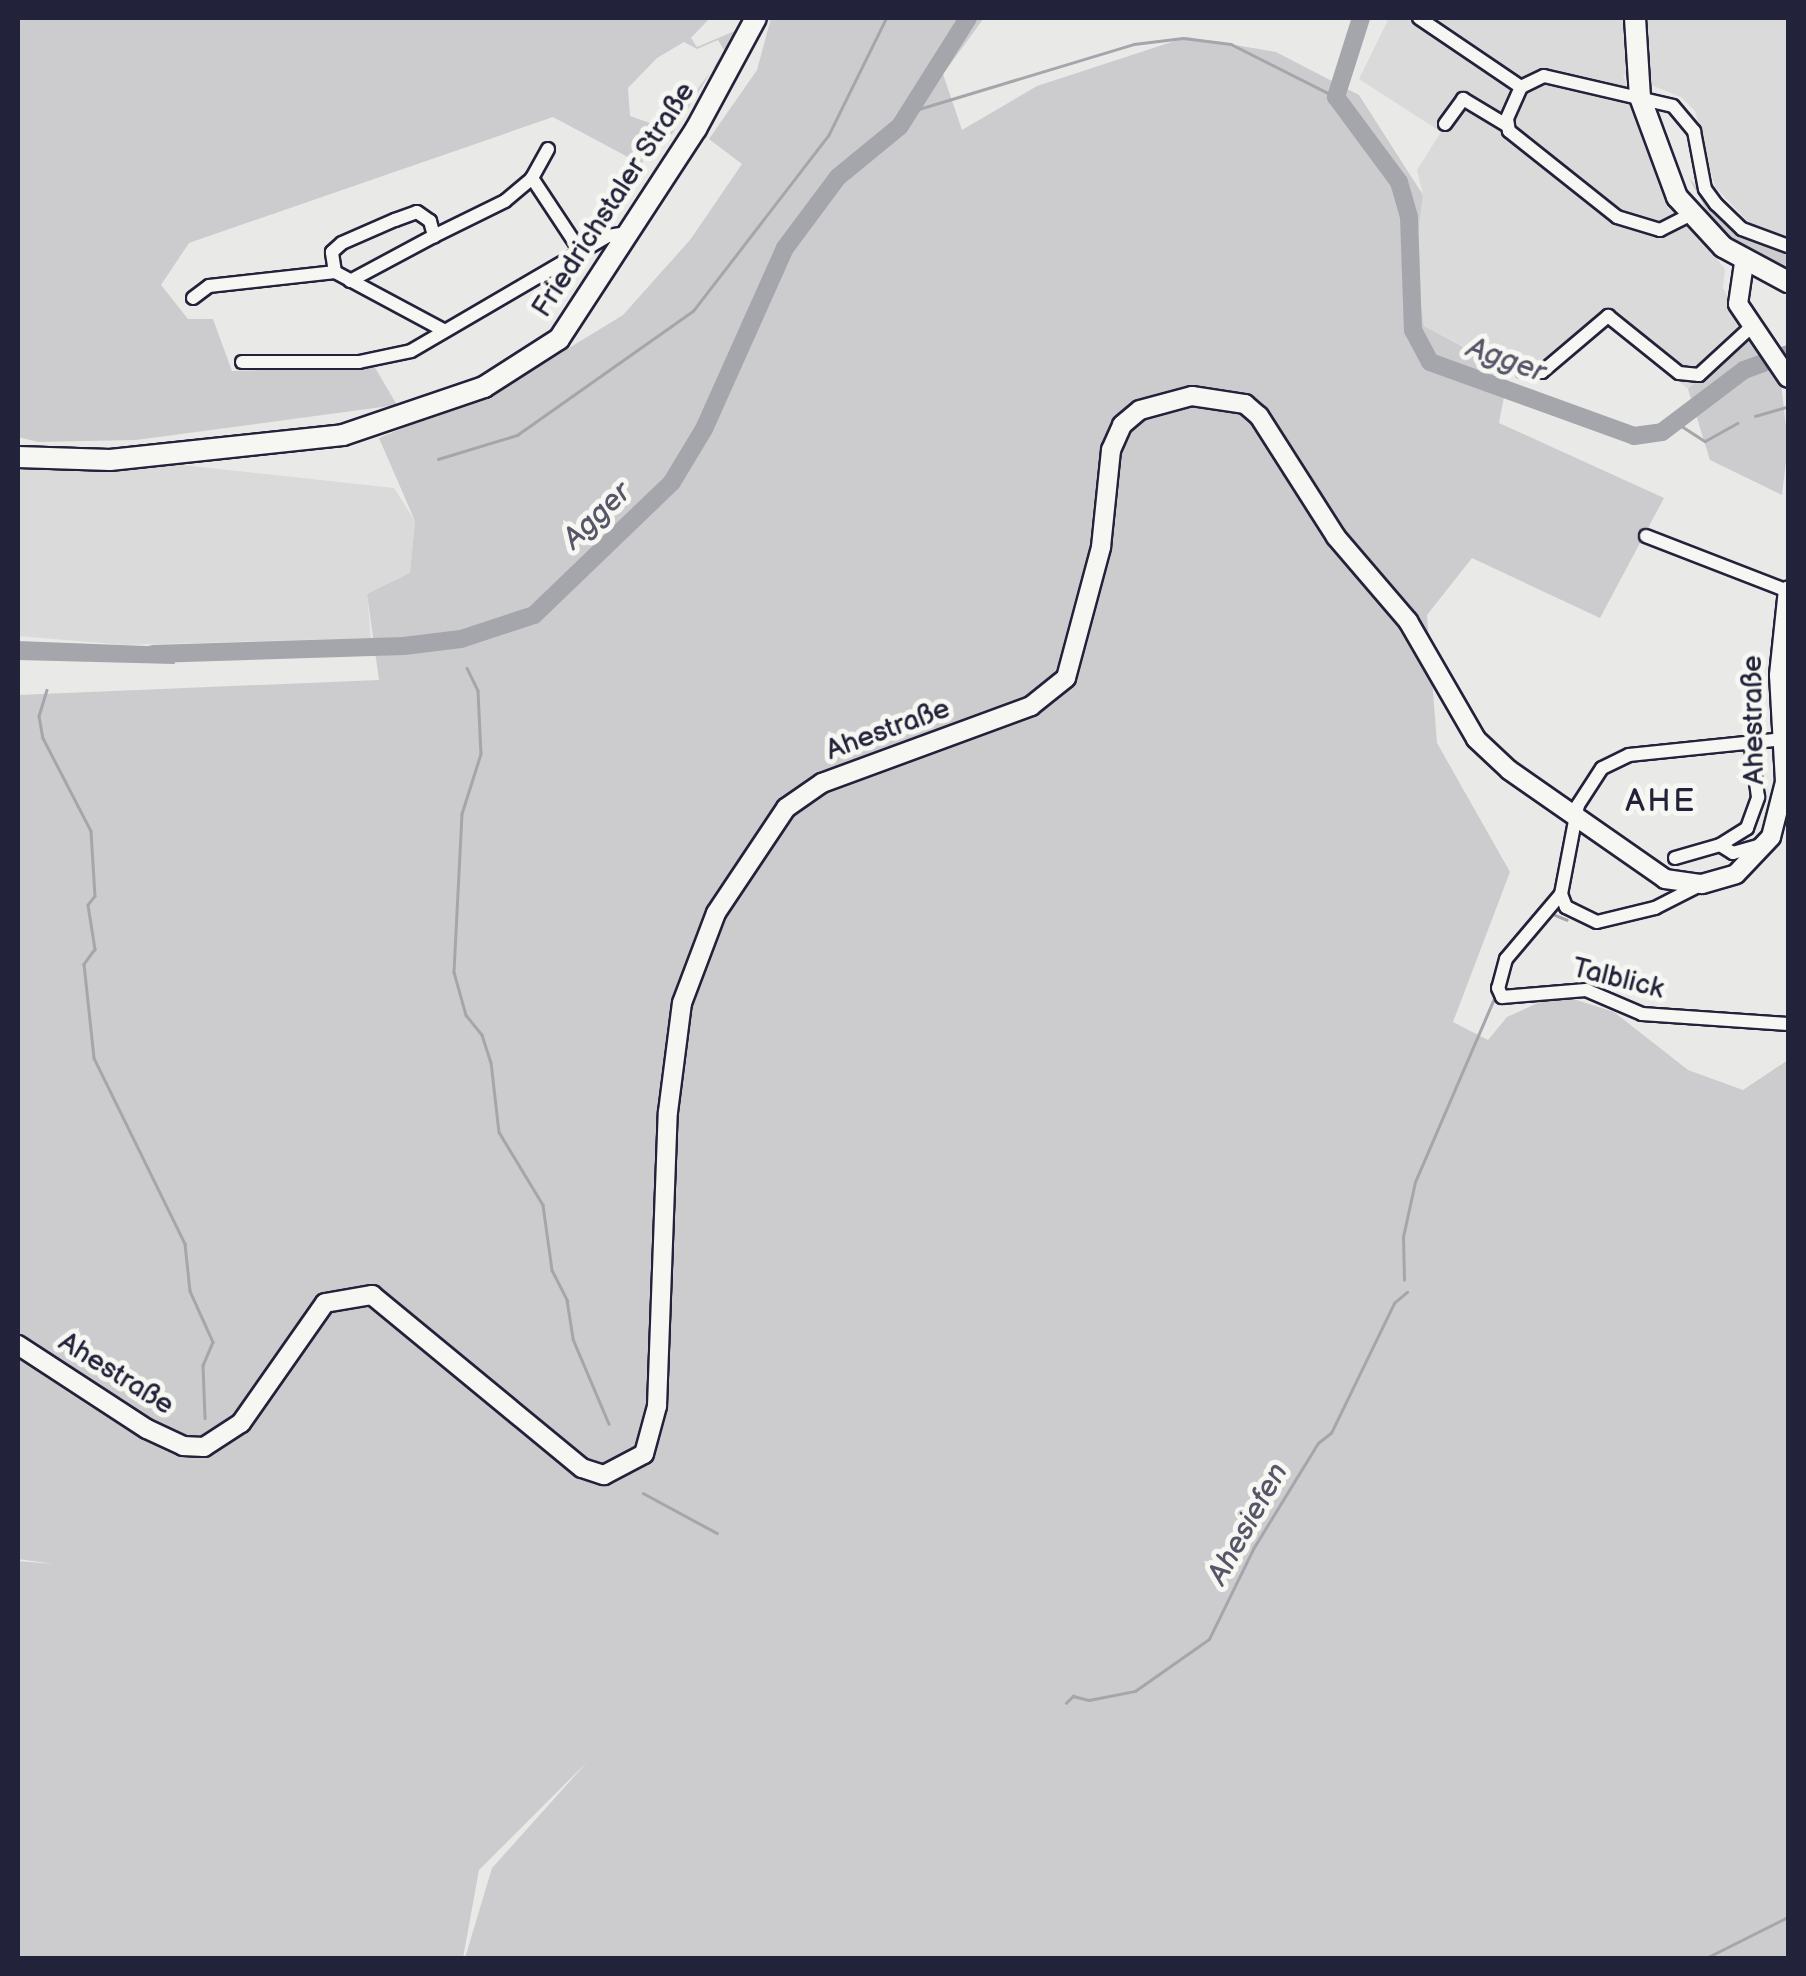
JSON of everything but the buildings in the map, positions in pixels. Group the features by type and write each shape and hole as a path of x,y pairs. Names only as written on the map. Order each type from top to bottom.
{"main road":[{"name":"Friedrichstaler Straße","path":"18,457 110,460 344,435 403,418 484,387 559,339 696,130 756,18"},
{"path":"1635,18 1640,97 1662,171 1690,215 1744,264 1788,282"},
{"path":"1744,264 1736,290 1750,327 1787,375"},
{"name":"Ahestraße","path":"18,1345 147,1429 183,1446 204,1447 242,1424 325,1303 372,1295 582,1468 604,1474 644,1454 657,1406 668,1112 680,1021 695,959 716,913 786,808 822,784 1031,706 1066,678 1101,547 1111,450 1122,425 1152,406 1192,396 1222,398 1259,416 1336,536 1408,621 1476,739 1578,820 1665,879 1702,884"},
{"name":"Ahestraße","path":"1768,843 1782,801 1784,739 1778,675 1788,591"},
{"path":"1702,884 1736,874 1768,843"}],"street":[{"path":"1419,18 1521,87"},
{"path":"1521,87 1544,76 1673,106 1686,118 1705,189 1716,204 1742,229 1788,246"},
{"path":"1511,132 1521,87"},
{"path":"1445,124 1463,99 1617,217 1645,230 1672,228 1690,215"},
{"path":"350,281 505,201 532,178 548,149"},
{"path":"532,178 580,252"},
{"path":"334,272 332,252 342,243 417,212 430,220 434,236"},
{"path":"242,362 359,362 411,351 620,230 627,233"},
{"path":"193,298 209,286 334,272 443,330"},
{"path":"1522,371 1542,372 1608,316 1679,373 1699,375 1750,327"},
{"name":"Ahestraße","path":"1646,536 1788,591"},
{"name":"Talblick","path":"1784,739 1750,747 1628,755 1602,768 1586,788 1561,894 1506,959 1498,988 1502,997 1586,990 1642,1014 1788,1024"},
{"path":"1675,858 1741,835 1755,815 1750,747"},
{"path":"1720,845 1734,853 1768,843"},
{"name":"Talblick","path":"1561,894 1566,907 1597,922 1654,908 1702,884"}],"shaded area":[{"path":"18,18 710,18 691,38 697,47 737,30 721,55 724,50 718,40 697,49 684,42 657,58 628,88 630,116 667,129 711,71 672,134 654,143 641,164 553,117 189,243 161,285 188,319 213,319 232,371 374,366 397,405 136,440 38,442 18,437"},
{"path":"771,18 984,18 943,74 962,130 1037,86 1187,37 1276,52 1359,95 1423,195 1415,258 1424,326 1509,371 1499,423 1664,498 1600,618 1472,558 1427,615 1437,743 1510,872 1453,1022 1488,1040 1507,1017 1558,994 1614,1012 1688,1070 1743,1090 1788,1060 1788,1958 465,1958 492,1868 588,1761 479,1870 463,1958 18,1958 18,1561 54,1564 18,1559 18,695 379,680 367,594 410,573 415,521 379,438 512,383 623,315 690,240 742,164 709,139 757,70"},
{"path":"1389,18 1788,18 1788,241 1756,230 1715,187 1695,111 1681,97 1623,74 1659,186 1725,269 1723,288 1750,337 1713,375 1688,389 1610,322 1558,365 1520,375 1424,326 1415,258 1423,195 1417,170 1441,132 1359,79"},
{"path":"1689,178 1738,235 1788,254 1788,269 1736,243 1710,217"},
{"path":"1750,337 1780,375 1788,444 1782,495 1710,460 1688,389"},
{"path":"154,462 394,488 415,521 410,574 367,594 371,638 126,645 18,636 18,463 72,470"},
{"path":"18,641 171,647 175,664 18,660"}],"waterway":[{"path":"438,459 517,435 693,311 828,136 886,18"},
{"name":"Agger","path":"153,654 404,646 461,639 534,615 672,482 704,429 785,248 838,177 900,126 968,18"},
{"name":"Agger","path":"1361,18 1336,97 1399,182 1409,217 1413,330 1430,362 1634,436 1662,432 1744,370 1788,354"},
{"path":"909,112 1134,44 1183,38 1231,44 1336,97"},
{"name":"Ahesiefen","path":"1755,416 1786,407"},
{"name":"Ahesiefen","path":"1677,423 1705,441 1737,423"},
{"path":"467,668 478,691 481,754 462,814 454,972 466,1015 482,1035 491,1062 499,1132 543,1205 552,1270 567,1300 573,1339 609,1424"},
{"path":"47,690 39,716 43,738 91,831 95,896 88,905 95,949 84,964 94,1058 185,1244 190,1291 213,1342 203,1365 205,1418"},
{"name":"Ahesiefen","path":"1773,748 1776,779"},
{"name":"Ahesiefen","path":"1550,913 1567,920"},
{"name":"Ahesiefen","path":"1404,1280 1403,1237 1415,1182 1495,996"},
{"name":"Ahesiefen","path":"1066,1703 1073,1696 1089,1700 1135,1691 1209,1639 1253,1549 1318,1443 1331,1433 1394,1303 1407,1292"},
{"path":"643,1493 717,1533"},
{"path":"1706,1958 1788,1917"}],"district":[{"name":"AHE","path":"1661,802"}]}
